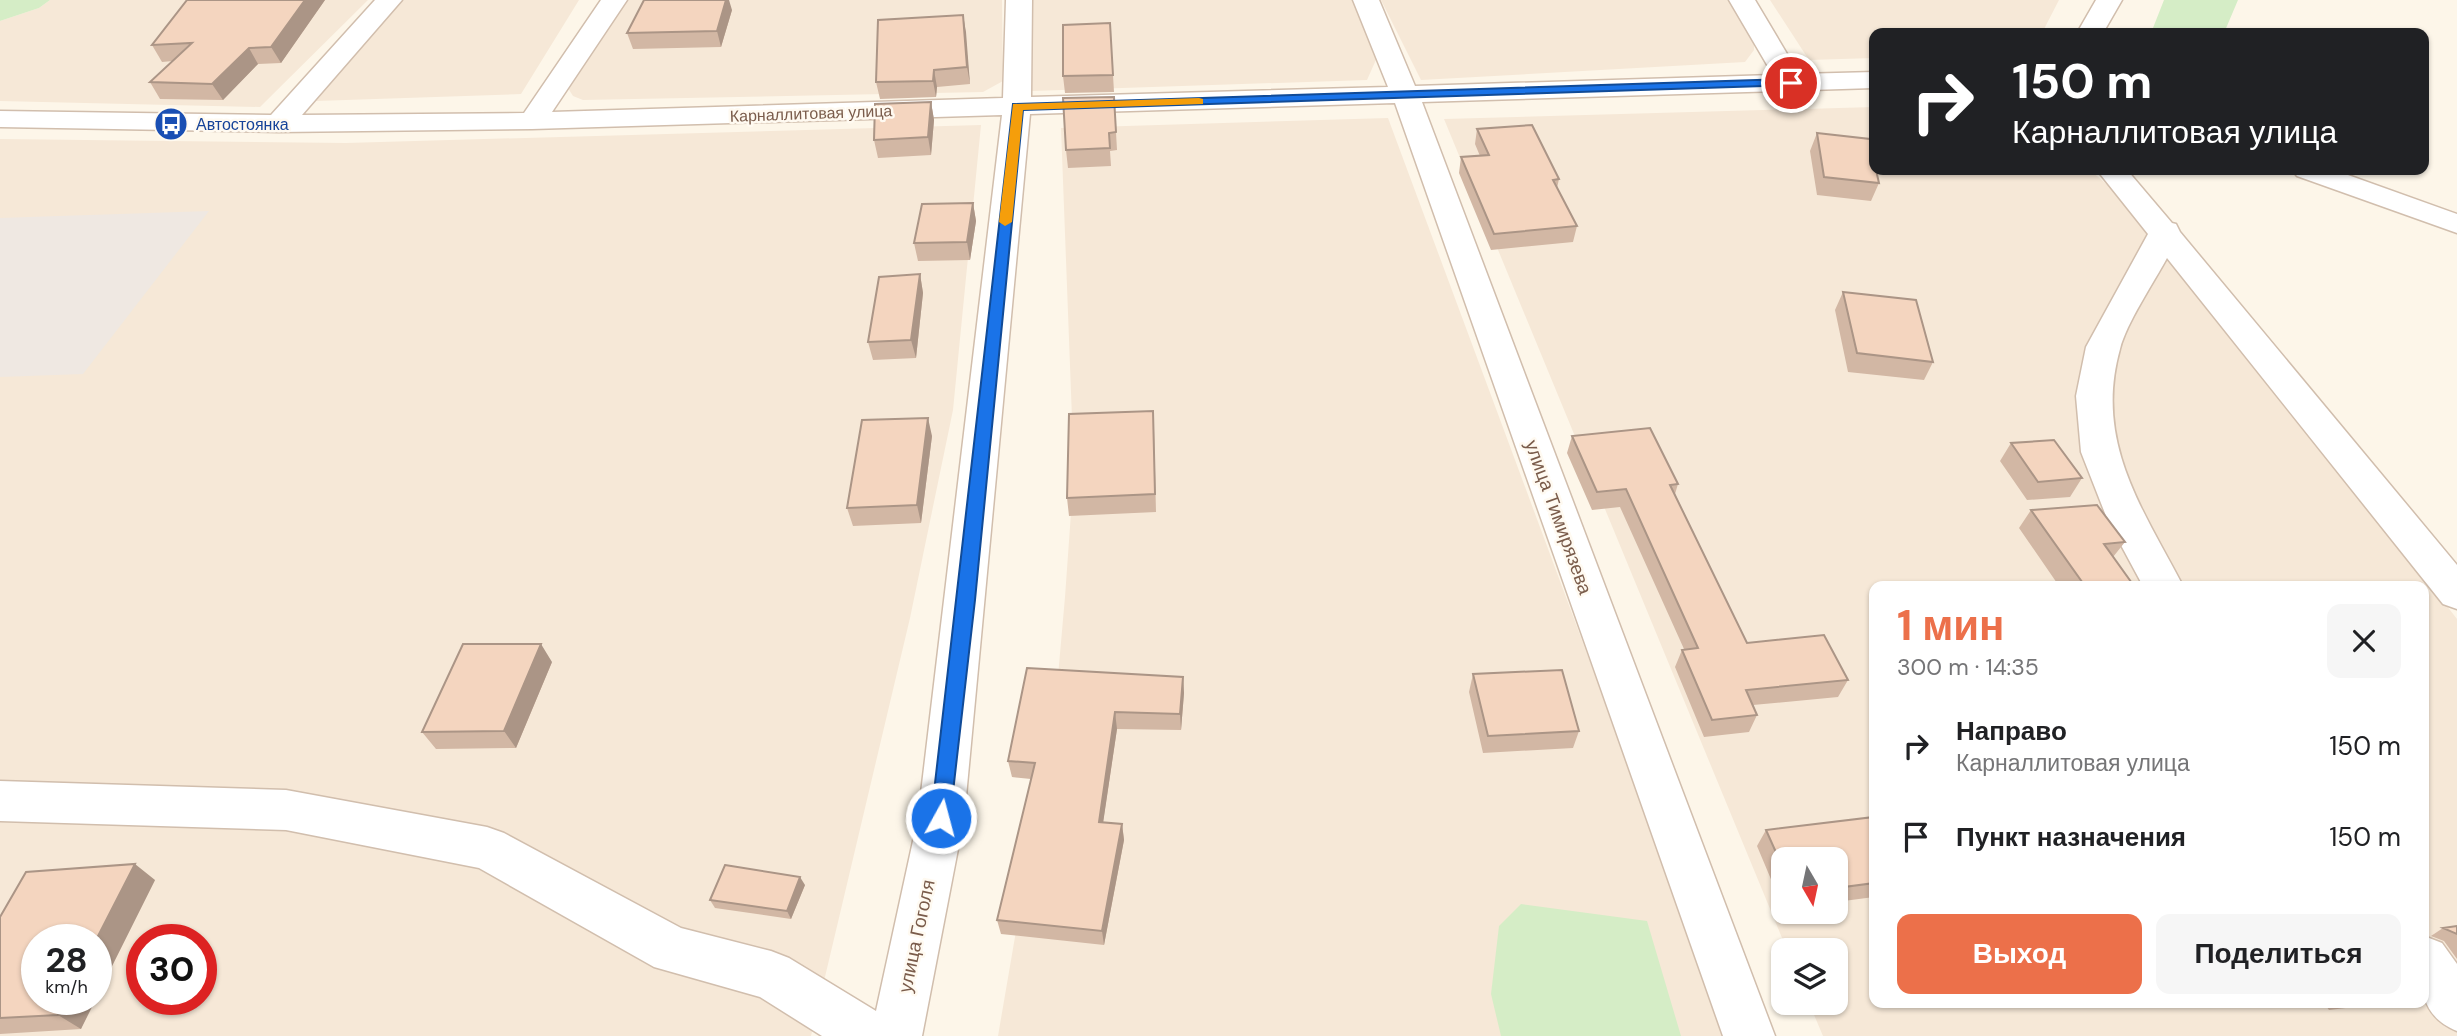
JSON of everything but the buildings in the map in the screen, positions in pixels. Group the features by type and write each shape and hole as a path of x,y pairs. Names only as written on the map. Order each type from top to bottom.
{"street":[{"path":"279,124 388,0"},
{"path":"532,121 614,0"},
{"name":"улица Гоголя","path":"896,1036 941,818 967,600 1017,107 1019,0"},
{"name":"улица Тимирязева","path":"1366,0 1406,96 1749,1036"},
{"path":"1742,0 1791,83"},
{"path":"2093,28 2109,0"},
{"name":"Карналлитовая улица","path":"0,119 279,124 532,121 1869,80"},
{"path":"2116,175 2165,231 2456,590"},
{"path":"2321,175 2457,224"},
{"path":"2160,581 2127,521 2099,452 2094,396 2103,347 2165,231"},
{"path":"0,802 286,810 487,848 672,950 771,975 869,1036"},
{"path":"2429,967 2457,1006"}],"shaded area":[{"path":"50,0 368,0 260,107 0,101 0,21 39,8"},
{"path":"399,0 579,0 521,94 316,101"},
{"path":"625,0 1002,0 1003,81 983,92 583,100 573,96 568,88"},
{"path":"1032,0 1359,0 1379,53 1367,80 1032,91"},
{"path":"1381,0 1732,0 1754,41 1754,50 1745,62 1421,80"},
{"path":"1770,0 2059,0 2045,28 1869,28 1869,58 1809,60"},
{"path":"1869,107 1869,175 2096,175 2146,218 2428,581 1869,581 1869,1008 2429,1008 2429,583 2457,619 2457,1036 1823,1036 1814,1015 1848,1015 1848,938 1782,938 1776,924 1848,924 1848,847 1771,847 1771,911 1444,119"},
{"path":"1388,118 1729,1036 998,1036 1043,774 1052,744 1074,471 1061,128"},
{"path":"981,125 953,410 910,618 811,1036 0,1036 0,139 346,143"},
{"path":"209,211 83,374 0,377 0,218"}],"green space":[{"path":"0,0 50,0 39,8 0,21"},
{"path":"2164,0 2238,0 2226,28 2153,28"},
{"path":"1521,904 1647,921 1681,1036 1501,1036 1491,994 1499,926"}],"slow traffic":[{"path":"1005,222 1017,107 1199,102"}],"place":[{"name":"Автостоянка","path":"171,124"}],"route":[{"path":"941,818 967,600 1017,107 1791,83"}]}
